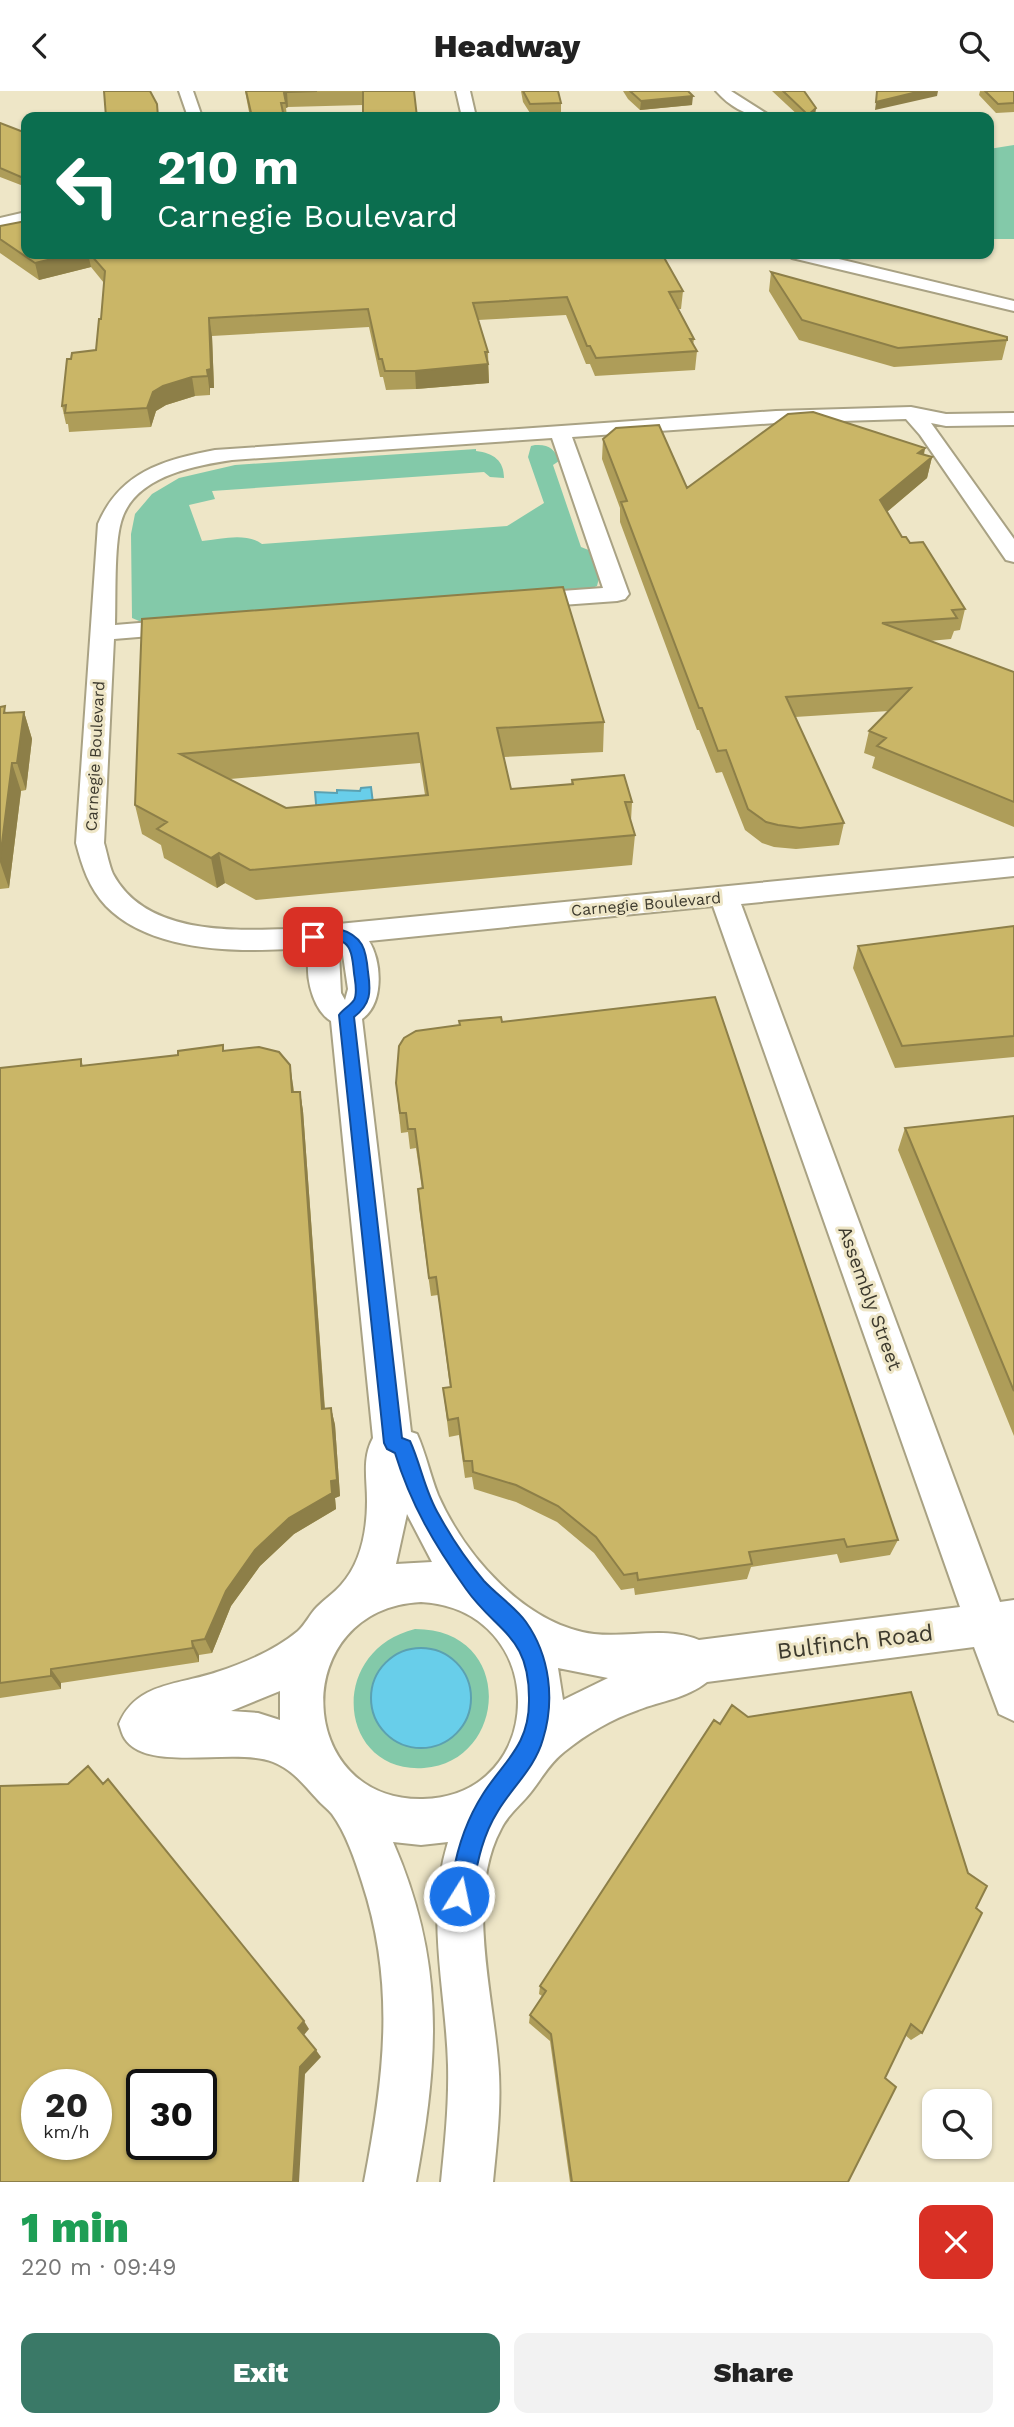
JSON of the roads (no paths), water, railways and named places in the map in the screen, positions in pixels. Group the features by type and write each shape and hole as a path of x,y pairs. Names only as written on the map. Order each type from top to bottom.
{"street":[{"path":"186,91 193,112"},
{"path":"463,91 469,112"},
{"path":"723,91 754,112"},
{"path":"0,207 21,217"},
{"path":"0,223 21,218"},
{"path":"820,259 1014,306"},
{"path":"968,293 1014,299"},
{"name":"Carnegie Boulevard","path":"911,413 938,405 1014,403"},
{"path":"911,413 927,431 1014,555"},
{"name":"Carnegie Boulevard","path":"1014,419 946,420 911,413 776,417 560,431 232,454 185,463 155,475 127,493 111,517 90,843 95,870 104,886 138,916 191,936 240,941 339,934 1014,867"},
{"path":"494,603 617,594 560,431"},
{"path":"102,633 208,625"},
{"name":"Assembly Street","path":"724,896 1001,1623 1014,1699"},
{"path":"315,1762 293,1747 263,1736 213,1731 159,1735 150,1732 141,1724 153,1711 215,1695 253,1680 303,1654 335,1624 364,1590 378,1559 386,1519 386,1452 393,1443 346,1015 332,1007 326,993 324,953 328,943 339,934"},
{"path":"393,1443 403,1447 415,1485 432,1521 468,1576 500,1610 530,1651 540,1690 536,1728 509,1778 486,1808 469,1848 459,1896 459,1922 473,2063 473,2123 467,2182"},
{"path":"500,1610 457,1585 420,1581 382,1590 335,1624 306,1676 302,1703 303,1727 315,1762 328,1782 350,1802 378,1818 416,1824 441,1821 465,1813 509,1778"},
{"name":"Bulfinch Road","path":"500,1610 537,1638 570,1650 614,1657 678,1653 696,1663"},
{"name":"Bulfinch Road","path":"509,1778 544,1740 574,1719 634,1689 681,1675 696,1663 1001,1623"},
{"path":"350,1802 374,1849 388,1887 400,1928 406,1965 410,2007 408,2071 390,2182"}],"water":[{"path":"371,787 374,811 317,815 315,792 360,791 361,788"},
{"path":"411,1648 431,1648 457,1662 468,1679 471,1698 468,1717 457,1734 431,1748 411,1748 393,1740 379,1726 371,1708 371,1688 379,1670 393,1656"}]}
